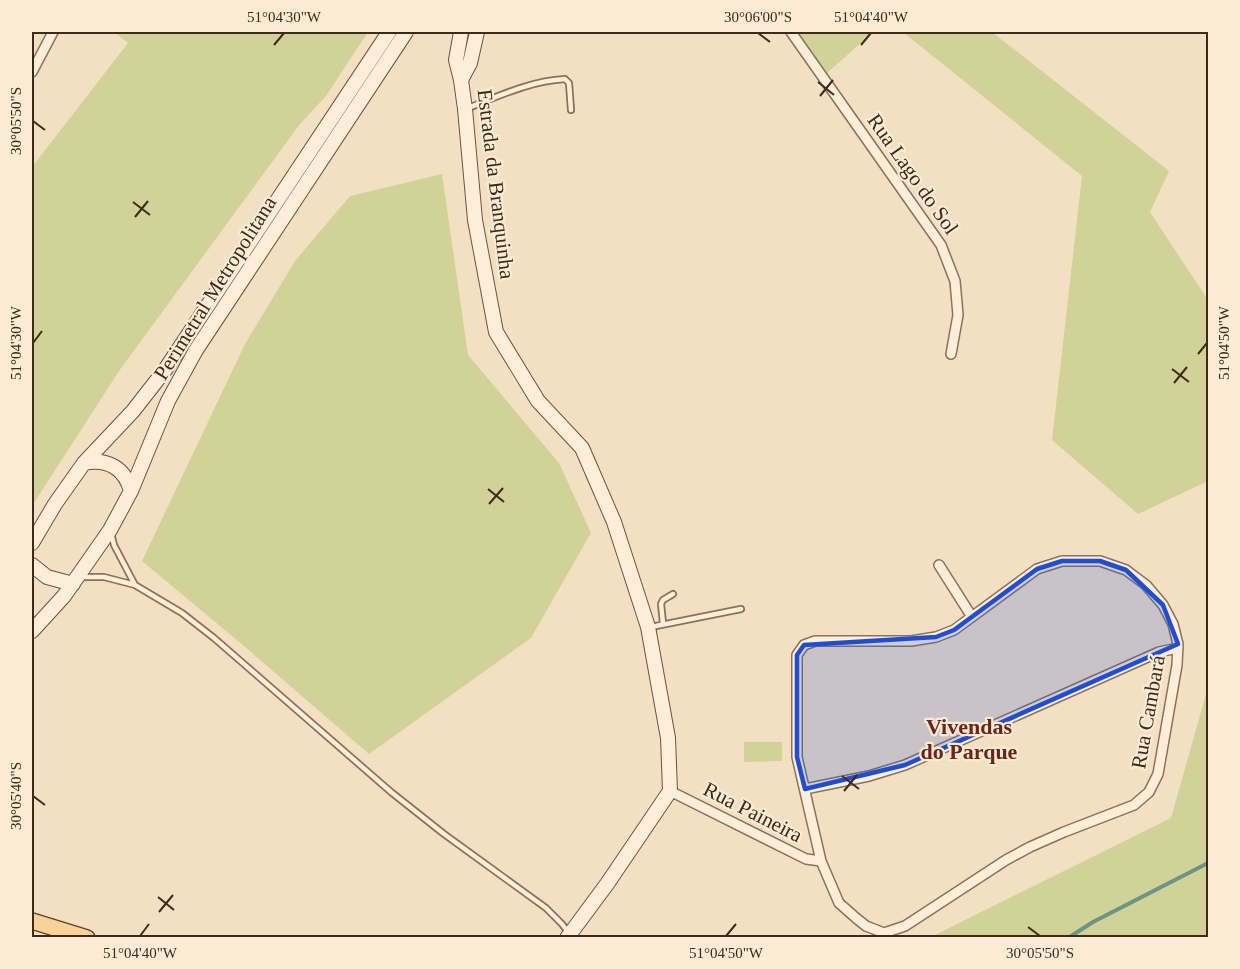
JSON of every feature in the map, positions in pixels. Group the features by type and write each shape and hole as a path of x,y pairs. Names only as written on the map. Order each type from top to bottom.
{"main road":[{"name":"Perimetral Metropolitana","path":"32,543 84,463 133,411 165,370 389,32"},
{"name":"Perimetral Metropolitana","path":"32,631 75,581 110,530 131,491 168,401 196,350 406,32"},
{"name":"Estrada da Branquinha","path":"461,32 456,60 465,109 475,220 496,332 538,401 582,448 614,522 648,627 668,738 670,791"},
{"name":"Estrada da Branquinha","path":"461,80 470,63 477,32"},
{"path":"84,463 98,461 117,468 126,478 131,491"},
{"path":"32,565 47,577 75,581"},
{"path":"569,937 670,791"},
{"path":"32,921 87,938"}],"street":[{"path":"32,72 53,32"},
{"name":"Rua Lago do Sol","path":"791,32 942,245 955,281 958,315 951,354"},
{"name":"Rua Cambará","path":"1062,561 1100,561 1126,570 1146,585 1163,605 1173,624 1178,648 1158,774 1149,792 1134,805 1030,847 1006,860 905,926 884,933 866,926 839,903 821,861 797,757 797,655 804,645 815,641 936,637 954,630 1036,569 1062,561"},
{"path":"939,565 972,617"},
{"path":"806,789 869,776 905,765 1159,652 1178,648"},
{"name":"Rua Paineira","path":"670,791 806,859 821,861"}],"lane":[{"path":"465,109 527,85 565,79 569,83 571,110"},
{"path":"110,530 114,545 135,585"},
{"path":"75,581 104,578 135,585 182,613 214,638 391,792 444,834 546,908 562,924 569,937"},
{"path":"663,623 660,604 673,594"},
{"path":"648,627 741,609"}],"highlighted area":[{"path":"1062,561 1100,561 1126,570 1163,605 1178,644 905,765 805,789 797,757 797,655 804,645 936,637 954,630 1037,569"}],"green space":[{"path":"114,32 368,32 326,96 300,124 119,371 32,506 32,167 128,43"},
{"path":"796,32 873,32 825,75"},
{"path":"903,32 992,32 1169,171 1150,212 1208,300 1208,481 1138,514 1052,440 1082,176"},
{"path":"442,174 468,355 559,463 591,533 531,638 369,754 142,561 245,344 295,261 350,196"},
{"path":"1208,687 1208,937 931,937 1171,818"},
{"path":"744,742 782,742 782,761 744,762"}],"waterway":[{"path":"1068,938 1093,922 1208,863"}],"district":[{"name":"Vivendas do Parque","path":"969,738"}]}
